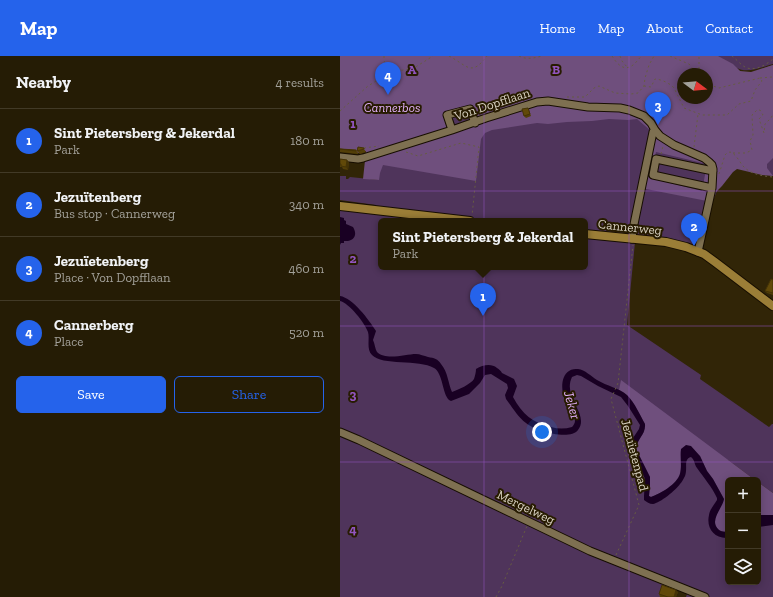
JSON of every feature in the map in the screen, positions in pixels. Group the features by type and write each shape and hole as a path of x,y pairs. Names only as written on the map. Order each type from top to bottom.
{"main road":[{"path":"340,206 461,218"},
{"name":"Cannerweg","path":"588,234 632,238 678,245 698,252 715,262 773,306"}],"street":[{"name":"Von Dopfflaan","path":"340,157 358,159 544,101 561,102 588,107 620,108 636,112 644,116 663,138 674,145 704,158 717,170"},
{"path":"452,130 447,115 470,109 475,122"},
{"path":"632,238 653,132 655,130"},
{"path":"698,252 717,170 656,159 653,175 712,188"},
{"name":"Mergelweg","path":"340,432 590,551 705,597"}],"path":[{"path":"384,56 384,61 392,72"},
{"path":"340,111 368,86 392,72 414,68 433,56"},
{"path":"449,56 469,68 474,69 488,56"},
{"path":"519,56 529,59 542,56"},
{"path":"612,56 620,66 625,69 633,65 642,56"},
{"path":"620,56 628,68"},
{"path":"561,102 562,98 585,97 598,86 615,92 631,94 638,93 644,86 649,65 654,56"},
{"path":"670,56 689,64 693,68"},
{"path":"698,68 699,56"},
{"path":"732,56 746,68 755,68 766,65 773,59"},
{"path":"644,86 651,87 655,79 659,79 672,85 684,108 702,115 727,115 740,104 751,101 755,90 762,81 760,78"},
{"path":"713,86 719,88 760,78 773,78"},
{"path":"717,170 726,154 729,152 746,153 752,150 750,141 753,135 752,115 757,110 760,110 763,115 760,119 764,133 765,124 772,118 773,114"},
{"path":"693,153 699,114"},
{"path":"400,146 402,150 418,156 461,143 479,148 471,218"},
{"path":"359,149 379,146 380,152"},
{"path":"661,153 663,146"},
{"path":"733,153 748,170 758,175 773,177"},
{"name":"Jezuïetenpad","path":"613,561 639,505 611,399 618,383 633,242 632,238"},
{"path":"496,597 529,522"}],"green space":[{"path":"340,56 773,56 773,64 750,70 741,70 737,68 743,74 763,70 764,68 773,65 773,176 731,162 712,203 701,249 635,242 627,325 701,375 700,379 769,427 773,424 773,493 761,484 761,477 751,477 728,460 728,477 725,477 725,585 761,585 761,486 773,495 773,597 686,597 687,594 665,584 660,597 340,597 340,202 376,206 340,200 340,176 346,176 346,179 350,177 379,180 368,150"},
{"name":"Cannerbos","path":"340,56 718,56 733,64 740,71 751,72 773,65 773,158 767,164 767,168 773,176 737,169 707,201 641,188 651,131 637,119 609,119 548,124 537,123 492,130 485,133 481,139 476,181 383,165 379,180 363,179 366,151 360,153 340,151","holes":["471,105 475,119 447,128 443,113","656,152 707,164 702,191 650,178"]},
{"path":"621,380 751,477 725,477 725,532 719,530 715,523 718,510 724,499 700,456 681,450 681,470 679,477 664,491 651,497 649,496 650,477 636,449 638,441 644,432 645,424 632,401 619,390"},
{"path":"761,484 773,493 773,515 761,516"}],"water":[{"path":"340,217 344,218 346,224 353,227 355,235 353,239 344,241 344,243 341,243 340,245"},
{"name":"Jeker","path":"340,296 350,301 373,326 376,331 373,340 376,351 381,355 391,357 418,354 436,359 445,370 452,392 470,383 474,379 476,369 487,365 495,366 502,373 514,379 517,386 513,397 524,413 533,420 545,425 556,428 564,428 572,427 574,424 574,416 564,399 562,390 564,377 566,373 571,370 578,369 588,373 597,380 624,393 637,409 645,424 644,431 636,449 650,477 649,496 651,497 659,494 668,488 678,478 681,471 681,449 686,445 691,446 700,456 724,499 715,519 715,523 719,530 725,532 725,538 715,535 710,528 708,520 709,515 717,498 691,457 686,462 685,476 675,490 664,499 653,504 650,504 644,500 645,479 630,448 631,441 640,425 621,397 581,376 577,375 572,377 570,392 579,412 581,424 578,430 568,435 544,432 523,421 506,399 505,395 508,388 507,384 491,374 485,375 480,383 469,394 451,401 447,397 441,378 434,368 427,365 392,362 372,355 369,350 368,332 366,328 352,309 340,301"},
{"path":"761,515 773,515 773,525 761,527"}],"building":[{"path":"528,108 530,114 524,116 522,109"},
{"path":"358,147 364,148 364,149 357,151"},
{"path":"340,159 347,160 346,167 341,166"},
{"path":"771,279 773,280 773,293 765,291"},
{"path":"662,585 676,590 674,597 659,594"}],"place":[{"name":"Cannerberg","path":"388,95"},
{"name":"Jezuïetenberg","path":"658,125"},
{"name":"Jezuïtenberg","path":"694,246"},
{"name":"Sint Pietersberg & Jekerdal","path":"483,316"}]}
